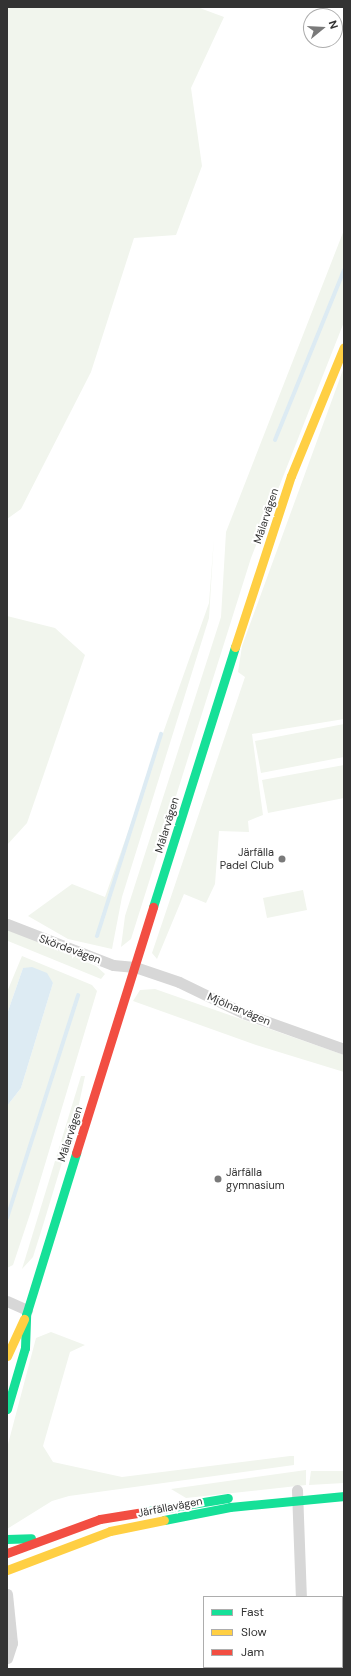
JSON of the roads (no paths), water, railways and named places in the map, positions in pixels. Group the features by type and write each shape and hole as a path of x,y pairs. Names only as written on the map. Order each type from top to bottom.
{"street":[{"name":"Mälarvägen","path":"7,1356 27,1312 291,476 344,347"},
{"name":"Skördevägen","path":"7,924 113,965 135,967"},
{"name":"Mjölnarvägen","path":"135,967 179,982 243,1013 344,1049"},
{"path":"7,1301 27,1312"},
{"name":"Mälarvägen","path":"7,1409 25,1348 27,1312"},
{"name":"Järfällavägen","path":"7,1570 110,1531 344,1486"},
{"path":"297,1495 301,1596"},
{"name":"Järfällavägen","path":"7,1553 52,1535 100,1519 165,1506 297,1495 344,1496"},
{"path":"7,1540 52,1535"},
{"path":"7,1594 7,1607 12,1643 7,1658"}],"waterway":[{"path":"275,440 344,270"},
{"path":"97,936 161,734"},
{"path":"7,1218 78,995"}],"place":[{"name":"Järfälla Padel Club","path":"282,859"},
{"name":"Järfälla gymnasium","path":"218,1179"}]}
